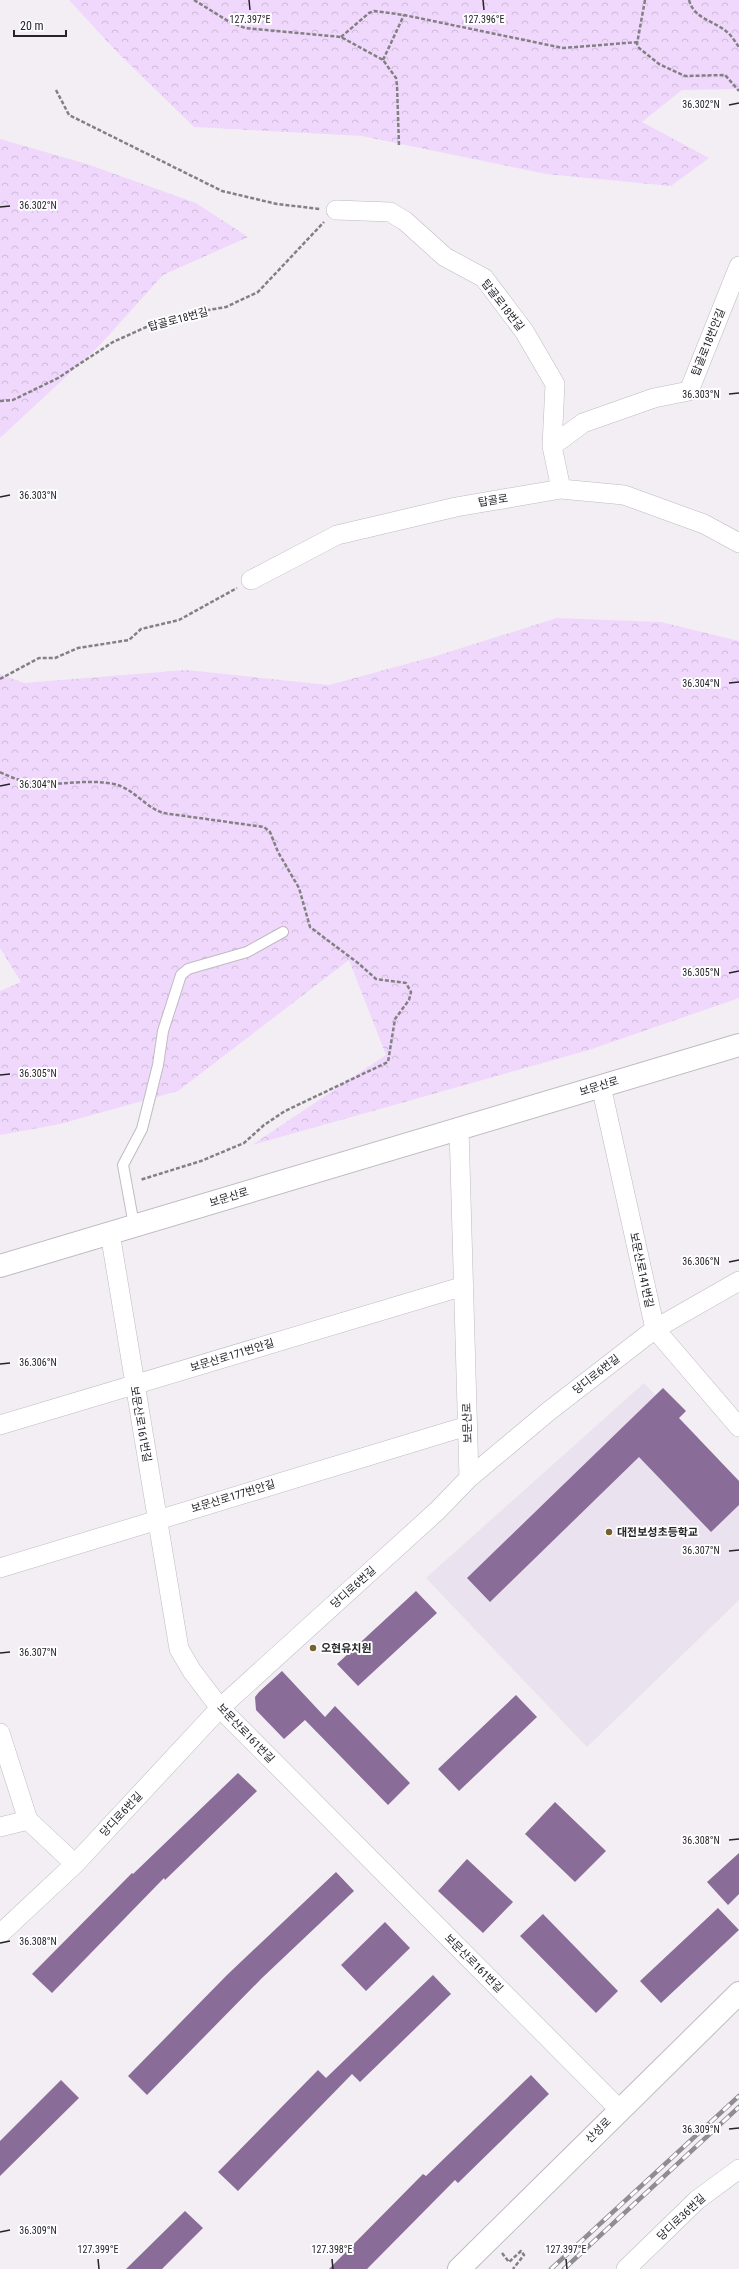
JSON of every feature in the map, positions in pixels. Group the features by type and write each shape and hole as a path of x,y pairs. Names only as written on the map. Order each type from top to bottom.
{"main road":[{"name":"보문산로","path":"0,1266 739,1045"},
{"name":"산성로","path":"459,2269 619,2109 739,1993"}],"street":[{"name":"탑골로18번길","path":"336,210 390,212 405,221 445,257 484,278 524,331 555,384 552,446 561,489"},
{"name":"탑골로18번안길","path":"552,446 583,423 654,398 689,391 739,266"},
{"name":"탑골로","path":"251,580 337,535 456,506 561,489 624,495 704,524 739,543"},
{"name":"보문산로141번길","path":"601,1086 655,1329 738,1424"},
{"name":"보문산로","path":"459,1128 469,1478"},
{"name":"보문산로161번길","path":"110,1233 179,1649 192,1671 220,1708 619,2109"},
{"name":"당디로6번길","path":"0,1934 75,1864 220,1708 436,1511 469,1478 549,1411 655,1329 739,1282"},
{"name":"보문산로171번안길","path":"0,1425 464,1286"},
{"name":"보문산로177번안길","path":"0,1568 467,1426"},
{"path":"0,1733 28,1820 75,1864"},
{"path":"0,1827 28,1820"},
{"name":"당디로36번길","path":"626,2269 697,2200 739,2169"}],"lane":[{"path":"134,1225 123,1165 142,1129 158,1065 163,1031 181,975 188,968 247,952 283,932"}],"path":[{"path":"194,0 228,21 245,28 341,37 383,60 396,78 399,146"},
{"path":"646,0 639,42 637,44 646,56 679,74 692,77 716,74 725,75 739,91"},
{"path":"689,0 691,8 698,15 728,32 739,47"},
{"path":"341,37 369,13 374,11 404,15 563,48 639,42"},
{"path":"383,60 404,15"},
{"path":"56,90 69,115 222,191 277,204 336,210"},
{"name":"탑골로18번길","path":"0,401 14,400 58,378 113,342 153,324 185,314 226,307 258,292 336,210"},
{"path":"0,679 39,658 55,658 78,648 129,640 141,629 178,620 251,580"},
{"path":"490,2238 509,2262 521,2251 524,2254 513,2269"}],"shaded area":[{"name":"대전보성초등학교","path":"644,1383 739,1485 739,1600 587,1747 426,1578"}],"green space":[{"path":"69,0 739,0 739,89 682,90 642,122 709,158 671,186 546,174 362,136 194,127 116,51"},
{"path":"0,139 87,164 196,203 248,237 163,275 99,346 0,438"},
{"path":"557,618 661,622 739,641 739,998 589,1050 252,1145 386,1055 349,960 178,1091 60,1124 0,1135 0,991 21,982 0,948 0,674 24,683 186,670 329,685 436,656"}],"building":[{"path":"663,1388 686,1411 679,1418 739,1481 739,1505 711,1532 639,1457 490,1602 467,1578"},
{"path":"416,1591 437,1613 358,1686 337,1664"},
{"path":"282,1671 325,1717 335,1706 410,1783 388,1805 305,1720 284,1739 256,1710 255,1697"},
{"path":"516,1695 537,1717 459,1791 438,1769"},
{"path":"238,1773 257,1791 165,1880 164,1878 52,1993 32,1974 132,1873 133,1874"},
{"path":"555,1802 606,1851 575,1882 525,1834"},
{"path":"739,1853 739,1894 728,1905 707,1882"},
{"path":"467,1859 513,1902 483,1933 438,1891"},
{"path":"336,1872 354,1891 262,1978 147,2095 128,2076 227,1975"},
{"path":"718,1908 739,1930 661,2003 640,1981"},
{"path":"543,1914 618,1991 596,2013 520,1936"},
{"path":"385,1922 410,1948 366,1991 341,1965"},
{"path":"433,1975 451,1994 360,2082 352,2074 238,2191 218,2172 318,2070 326,2078"},
{"path":"531,2075 549,2094 458,2183 455,2180 367,2269 329,2269 423,2174 426,2176"},
{"path":"61,2080 79,2098 0,2176 0,2141"},
{"path":"185,2211 203,2228 162,2269 126,2269"}],"railway":[{"path":"551,2269 739,2096"},
{"path":"564,2269 739,2107"}],"place":[{"name":"대전보성초등학교","path":"609,1532"},
{"name":"오현유치원","path":"313,1648"}]}
